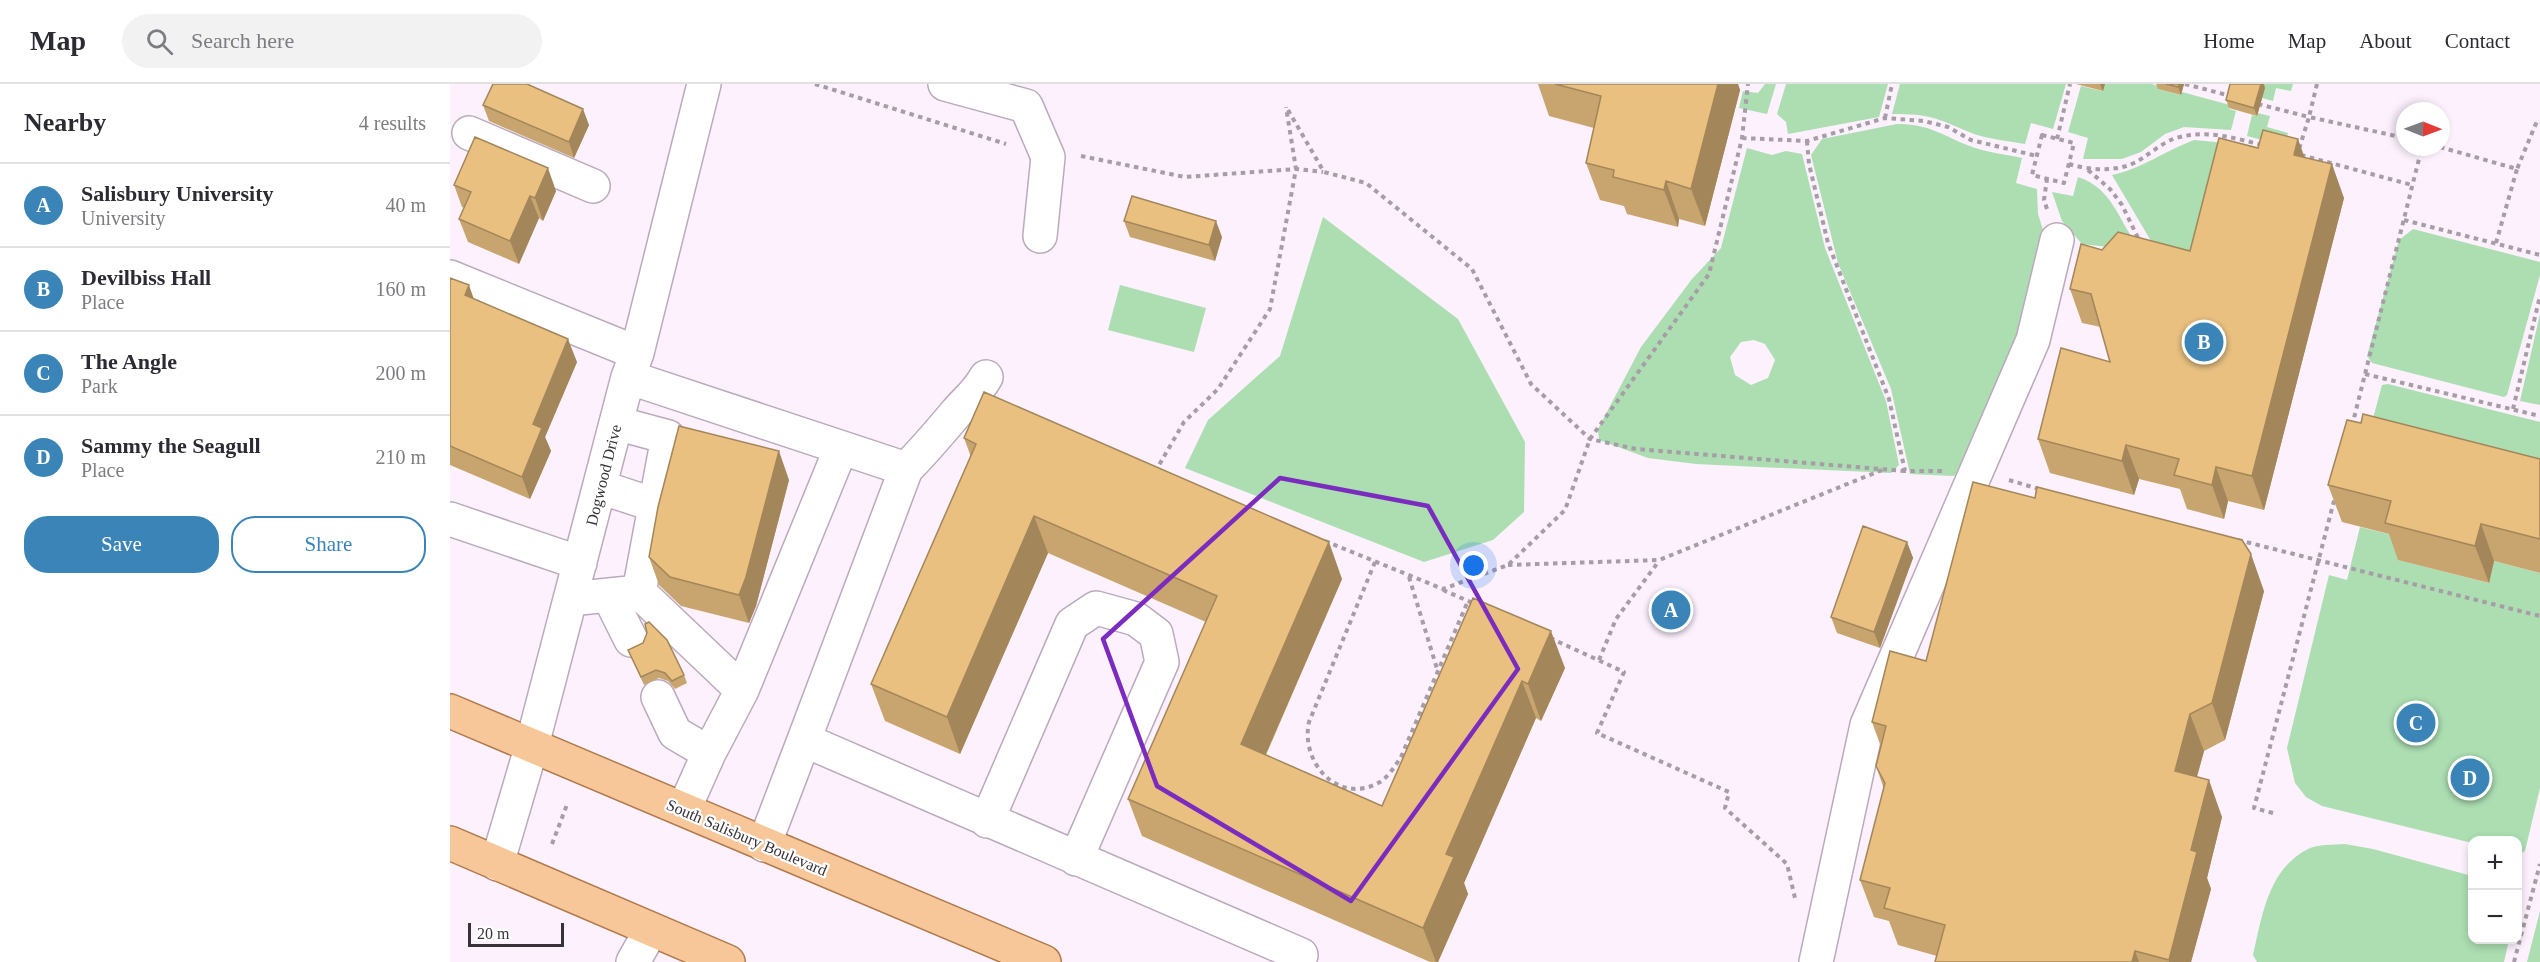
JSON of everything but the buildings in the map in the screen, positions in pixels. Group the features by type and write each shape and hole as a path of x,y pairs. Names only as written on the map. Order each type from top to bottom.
{"main road":[{"name":"South Salisbury Boulevard","path":"450,711 1044,962"},
{"path":"450,843 728,962"}],"street":[{"name":"Dogwood Drive","path":"497,864 532,746 704,84"},
{"path":"945,84 1026,106 1048,157 1040,236"},
{"path":"469,133 592,186"},
{"path":"1816,962 1867,725 2033,340 2057,240"},
{"path":"450,277 632,365 678,394 906,470"},
{"path":"764,844 906,470 958,410 976,395 986,377"},
{"path":"631,640 624,594 655,505 678,394"},
{"path":"616,423 668,437"},
{"path":"684,810 709,753 742,690 841,448"},
{"path":"600,487 655,505"},
{"path":"450,519 580,563"},
{"path":"570,599 624,594 742,690"},
{"path":"987,821 1072,624 1095,608 1136,618 1156,634 1162,662 1076,859"},
{"path":"658,697 675,733 709,753"},
{"path":"804,740 1306,960"},
{"path":"633,962 651,930"}],"path":[{"path":"1508,565 1565,510 1590,439 1709,274 1742,138 1748,84"},
{"path":"1885,118 1892,84"},
{"path":"2057,139 2070,84"},
{"path":"2185,84 2241,99"},
{"path":"2317,84 2298,154 2412,186"},
{"path":"2253,102 2396,136"},
{"path":"1154,472 1184,422 1218,389 1270,309 1296,169 1286,107 1324,172 1366,183 1472,269 1531,384 1590,439 1636,449 1905,471 1977,471 2047,491"},
{"path":"1742,138 1807,141 1885,118 1924,121 1948,127 1971,140 2037,156"},
{"path":"2496,244 2517,169 2537,121 2540,122"},
{"path":"2069,164 2087,169 2118,168 2142,159 2156,148 2177,137 2196,134 2216,135 2263,145"},
{"path":"2042,135 2057,139 2074,143 2064,183 2032,175 2042,135"},
{"path":"1807,141 1809,164 1828,243 1889,399 1905,471"},
{"path":"2450,150 2517,169"},
{"path":"2352,429 2420,156"},
{"path":"2087,169 2110,189 2146,246"},
{"path":"2404,220 2540,255"},
{"path":"2512,410 2540,296"},
{"path":"2365,374 2540,416"},
{"path":"1143,468 1166,477"},
{"path":"1443,589 1508,565 1659,560 1883,469"},
{"path":"2273,813 2254,808 2336,495"},
{"path":"2228,538 2540,616"},
{"path":"1320,540 1443,589 1479,606"},
{"path":"1599,660 1616,619 1659,560"},
{"path":"1376,562 1309,722 1306,736 1308,750 1323,776 1351,788 1368,787 1381,781 1401,757 1468,601"},
{"path":"1409,576 1438,672"},
{"path":"1544,635 1624,672 1597,733 1729,792 1725,808 1787,864 1797,907"},
{"path":"552,844 568,802"},
{"path":"2514,962 2540,864"}],"highlighted area":[{"path":"1280,478 1428,506 1518,669 1351,901 1157,786 1103,639"}],"green space":[{"path":"1765,84 1776,84 1767,114 1739,108 1743,91 1758,93"},
{"path":"1786,84 1888,84 1879,117 1788,134 1786,122 1777,114"},
{"path":"1900,84 2066,84 2053,129 2031,123 2025,144 1997,140 1932,118 1892,114"},
{"path":"2105,84 2152,84 2158,86 2158,89 2180,95 2182,92 2230,105 2229,109 2236,111 2231,130 2184,127 2165,134 2141,152 2122,159 2083,159 2088,138 2068,132 2081,86 2102,91"},
{"path":"2259,84 2293,84 2291,91 2276,88 2273,101 2262,98 2265,88"},
{"path":"2258,113 2270,116 2267,127 2288,133 2285,146 2247,136 2252,115 2257,116"},
{"path":"1897,124 1934,130 1974,147 2022,158 2016,183 2037,189 2038,214 2048,246 2037,310 1968,471 1953,476 1910,474 1891,389 1838,263 1811,155 1822,139"},
{"path":"2194,140 2226,143 2196,267 2151,241 2112,175 2133,169"},
{"path":"1747,148 1772,155 1786,151 1802,154 1825,248 1886,401 1899,465 1891,473 1696,464 1648,458 1599,440 1598,429 1641,347 1692,279 1721,248","holes":["1754,340 1765,344 1775,360 1768,378 1751,385 1735,375 1730,357 1741,342"]},
{"path":"2078,177 2090,182 2107,196 2137,245 2134,250 2082,244 2062,221 2052,192 2073,196"},
{"path":"1323,217 1458,319 1525,442 1524,512 1493,540 1424,562 1185,468 1208,420 1280,356"},
{"path":"2413,229 2540,262 2540,275 2507,395 2504,397 2372,363 2367,356 2399,240"},
{"path":"1120,285 1206,308 1194,352 1108,330"},
{"path":"2540,314 2540,405 2520,401"},
{"path":"2388,384 2540,422 2540,465 2372,422 2382,385"},
{"path":"2360,527 2404,538 2399,560 2488,583 2494,561 2540,573 2540,788 2525,851 2522,853 2522,836 2468,836 2468,842 2322,806 2306,797 2295,783 2287,748 2329,575 2347,580"},
{"path":"2345,844 2373,849 2468,875 2468,944 2508,944 2504,962 2257,962 2253,955 2264,910 2275,881 2295,858 2312,847"},
{"path":"2540,911 2540,962 2527,962"}],"place":[{"name":"Devilbiss Hall","path":"2204,342"},
{"name":"Salisbury University","path":"1671,610"},
{"name":"The Angle","path":"2416,723"},
{"name":"Sammy the Seagull","path":"2470,778"}]}
